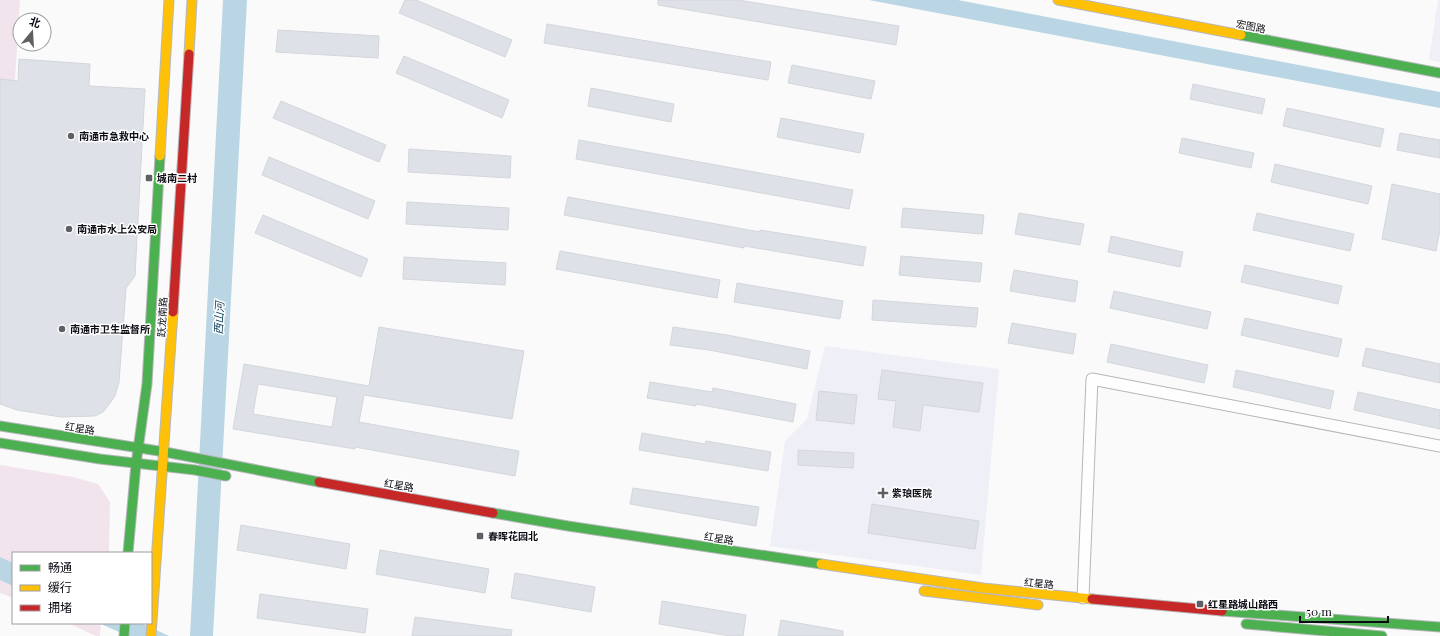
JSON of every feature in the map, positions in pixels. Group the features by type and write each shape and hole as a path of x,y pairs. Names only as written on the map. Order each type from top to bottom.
{"main road":[{"name":"跃龙南路","path":"128,552 136,464 147,384 168,0"},
{"name":"跃龙南路","path":"152,636 165,452 192,0"},
{"name":"宏图路","path":"1058,0 1440,73"},
{"name":"红星路","path":"0,426 165,452 226,465 568,526 983,588 1197,609 1440,627"},
{"path":"0,443 136,464 195,470 230,476"},
{"name":"红星路","path":"510,526 779,567"},
{"path":"917,590 978,599 1050,606"},
{"path":"1240,623 1382,636"},
{"path":"124,636 125,624"}],"street":[{"path":"1083,598 1092,379 1440,446"}],"shaded area":[{"path":"0,0 20,0 19,12 12,12 12,52 17,52 15,80 0,80"},
{"path":"1438,0 1440,0 1440,62 1429,60"},
{"name":"紫琅医院","path":"825,346 999,369 981,575 770,546 785,441 807,419"},
{"path":"0,465 73,477 98,484 110,502 109,552 12,552 12,598 0,593"},
{"path":"70,624 101,624 100,636 96,636"}],"water":[{"name":"西山河","path":"223,0 247,0 213,636 190,636"},
{"path":"869,0 958,0 1440,92 1440,108"},
{"path":"0,557 12,563 12,586 0,580"},
{"path":"101,624 143,624 169,636 128,636"}],"building":[{"path":"405,0 416,0 512,40 505,57 399,13"},
{"path":"658,0 738,0 899,26 896,45 658,5"},
{"path":"547,24 771,62 768,80 544,43"},
{"path":"278,30 379,36 378,58 276,52"},
{"path":"404,56 509,100 502,118 396,73"},
{"path":"19,59 90,64 89,86 145,89 135,276 126,288 119,382 115,396 108,406 103,412 95,416 61,417 17,410 0,404 0,79 18,81"},
{"path":"792,65 875,81 871,99 788,83"},
{"path":"1193,84 1265,99 1262,114 1190,99"},
{"path":"591,88 674,104 671,122 588,106"},
{"path":"281,101 386,145 379,162 273,118"},
{"path":"1287,108 1384,129 1380,147 1283,126"},
{"path":"781,118 864,134 860,153 777,137"},
{"path":"1400,133 1440,140 1440,158 1397,150"},
{"path":"1182,138 1254,153 1251,168 1179,153"},
{"path":"579,140 853,190 849,209 576,159"},
{"path":"409,149 511,156 510,178 408,172"},
{"path":"269,157 375,201 368,219 262,175"},
{"path":"1275,164 1372,186 1368,204 1271,182"},
{"path":"1392,184 1440,194 1440,230 1436,251 1382,239"},
{"path":"568,197 760,232 760,230 866,247 863,266 744,246 744,248 564,215"},
{"path":"407,202 509,208 508,230 406,224"},
{"path":"903,208 984,215 982,234 901,227"},
{"path":"1019,213 1084,224 1080,245 1015,234"},
{"path":"1257,213 1354,234 1350,251 1253,230"},
{"path":"263,215 368,259 361,277 255,233"},
{"path":"1111,236 1183,252 1180,267 1108,252"},
{"path":"560,251 720,280 717,298 556,269"},
{"path":"901,256 982,263 980,282 899,275"},
{"path":"404,257 506,263 505,285 403,279"},
{"path":"1245,265 1342,286 1338,304 1241,282"},
{"path":"1014,270 1078,281 1075,302 1010,291"},
{"path":"737,283 843,301 840,319 734,302"},
{"path":"1114,291 1211,312 1207,329 1110,308"},
{"path":"873,300 978,308 976,327 872,320"},
{"path":"1245,318 1342,339 1338,357 1241,335"},
{"path":"1012,323 1076,334 1073,354 1008,343"},
{"path":"379,327 524,351 512,419 364,395 359,422 519,451 515,476 355,447 355,449 233,429 244,364 369,386","holes":["258,384 337,397 332,427 253,414"]},
{"path":"673,327 727,335 810,351 807,369 709,350 670,345"},
{"path":"1111,344 1208,365 1204,383 1107,362"},
{"path":"1366,348 1440,364 1440,383 1362,366"},
{"path":"882,370 983,383 979,412 923,405 920,431 893,427 896,401 878,399"},
{"path":"1236,370 1334,391 1330,409 1233,387"},
{"path":"650,382 712,392 713,388 796,404 793,422 696,404 696,406 647,398"},
{"path":"819,391 857,395 854,424 816,420"},
{"path":"1358,392 1440,410 1440,429 1354,410"},
{"path":"642,433 705,444 706,441 771,452 768,471 639,450"},
{"path":"798,450 854,453 853,468 798,465"},
{"path":"633,488 759,507 756,526 630,504"},
{"path":"872,504 979,521 975,549 868,533"},
{"path":"241,525 350,544 346,569 237,550"},
{"path":"380,550 489,569 485,593 376,574"},
{"path":"515,573 595,587 591,612 511,598"},
{"path":"260,594 368,609 365,633 257,618"},
{"path":"662,601 746,615 743,636 730,636 659,624"},
{"path":"415,617 512,630 511,636 412,636"},
{"path":"781,620 843,631 843,636 778,636"}],"traffic: fast":[{"path":"1241,35 1440,73"},
{"path":"128,552 136,464 147,384 160,156"},
{"path":"0,426 165,452 319,482"},
{"path":"0,443 100,459 195,470 226,476"},
{"path":"493,513 568,526 821,564"},
{"path":"1222,611 1440,627"},
{"path":"124,636 125,624"},
{"path":"1246,624 1382,636"}],"traffic: slow":[{"path":"160,156 169,0"},
{"path":"189,54 192,0"},
{"path":"1058,0 1241,35"},
{"path":"152,621 173,312"},
{"path":"821,564 983,588 1092,599"},
{"path":"924,591 1038,605"},
{"path":"151,636 152,624"}],"traffic: jam":[{"path":"173,312 189,54"},
{"path":"319,482 493,513"},
{"path":"1092,599 1222,611"}],"place":[{"name":"南通市急救中心","path":"71,136"},
{"name":"城南二村","path":"149,178"},
{"name":"南通市水上公安局","path":"69,229"},
{"name":"南通市卫生监督所","path":"62,329"},
{"name":"紫琅医院","path":"883,493"},
{"name":"春晖花园北","path":"480,536"},
{"name":"红星路城山路西","path":"1200,604"}]}
